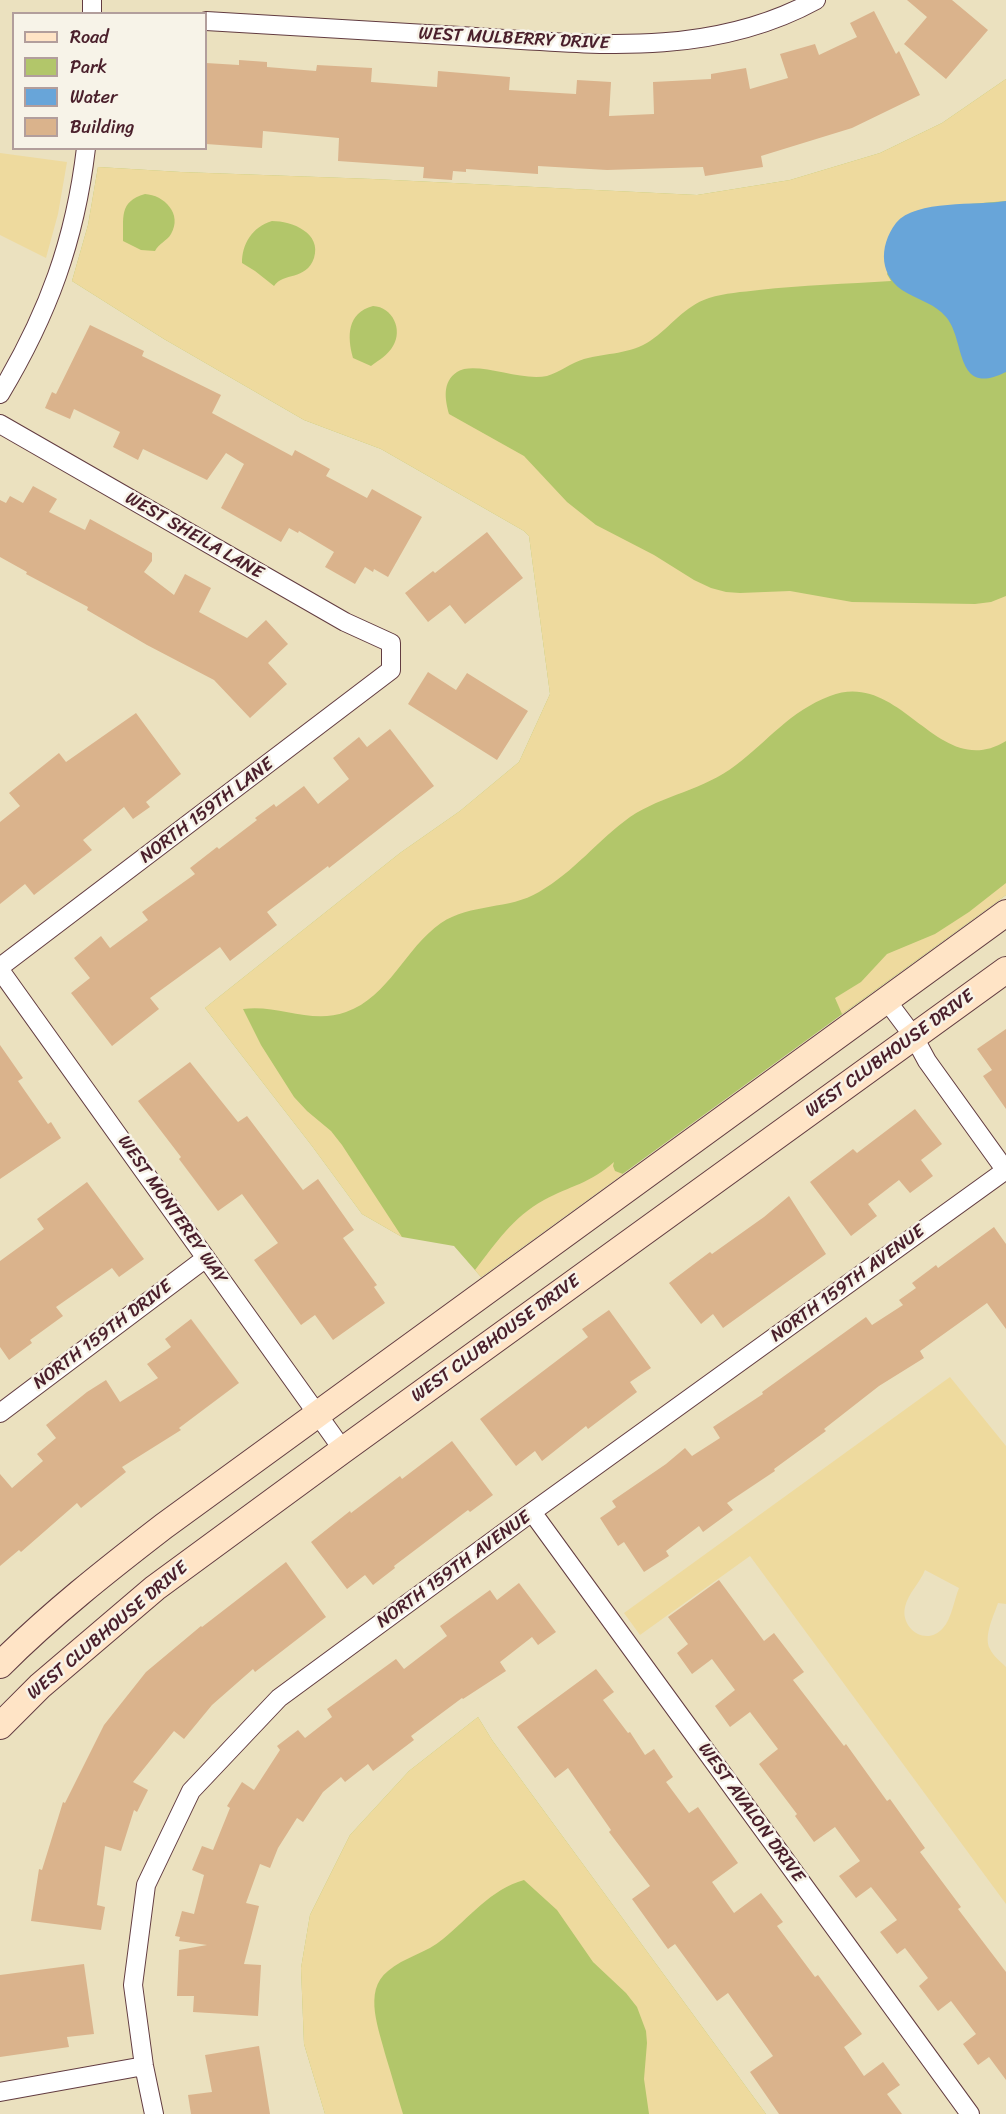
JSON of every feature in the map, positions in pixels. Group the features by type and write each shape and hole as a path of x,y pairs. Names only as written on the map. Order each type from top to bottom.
{"street":[{"name":"WEST MULBERRY DRIVE","path":"207,21 643,45 721,36 796,11 816,0"},
{"path":"0,394 52,294 77,208 86,150"},
{"name":"WEST SHEILA LANE","path":"0,424 335,616 391,643"},
{"name":"NORTH 159TH LANE","path":"0,969 391,670 391,643"},
{"path":"0,1665 30,1635 98,1578 173,1520 1006,913"},
{"name":"WEST MONTEREY WAY","path":"0,969 343,1450"},
{"name":"WEST CLUBHOUSE DRIVE","path":"0,1726 40,1686 155,1588 1006,970"},
{"path":"887,1000 914,1037 927,1061 1006,1170"},
{"name":"NORTH 159TH AVENUE","path":"154,2114 144,2066 134,1985 146,1885 191,1791 279,1698 532,1512 1006,1170"},
{"name":"NORTH 159TH DRIVE","path":"0,1413 206,1258"},
{"name":"WEST AVALON DRIVE","path":"532,1512 970,2114"},
{"path":"0,2092 144,2066"}],"green space":[{"path":"1006,79 1006,895 481,1277 454,1246 402,1237 362,1214 205,1008 400,853 460,811 519,762 550,694 529,536 381,449 304,420 164,339 72,281 88,225 98,167 697,195 790,180 880,153 942,123"},
{"path":"478,1717 492,1740 766,2114 325,2114 304,2044 301,1968 310,1915 350,1835 409,1771"}],"sand":[{"path":"1006,79 1006,201 946,206 913,212 887,274 891,281 775,288 715,296 692,306 650,341 635,348 584,359 547,376 524,376 475,368 457,372 449,381 446,397 449,414 524,456 567,502 596,525 711,588 740,593 790,591 852,602 975,604 991,602 1006,596 1006,741 982,750 960,748 939,738 878,697 855,692 830,696 791,718 724,774 656,803 630,817 575,866 539,892 515,902 465,912 441,923 428,933 385,984 361,1005 346,1012 320,1016 269,1009 243,1009 261,1045 294,1097 331,1131 342,1145 402,1237 362,1214 205,1008 400,853 460,811 519,762 550,694 529,536 381,449 304,420 164,339 72,281 88,225 98,167 697,195 790,180 880,153 942,123","holes":["145,194 165,202 175,219 171,234 155,251 141,250 123,241 123,218 126,206 136,197","272,221 288,223 304,230 314,242 314,258 306,270 283,279 274,286 242,263 246,243 254,232","373,306 386,310 394,320 397,333 391,349 371,366 353,358 350,342 351,326 364,309"]},
{"path":"0,153 67,162 58,214 46,258 0,235"},
{"path":"1006,883 1006,895 842,1014 835,998 861,982 887,954 935,934 969,912"},
{"path":"614,1162 615,1171 623,1174 481,1277 475,1270 506,1231 523,1214 544,1200 597,1175"},
{"path":"950,1377 1006,1446 1006,1604 998,1603 990,1626 988,1644 991,1652 1006,1667 1006,1904 750,1556 640,1635 624,1613","holes":["925,1570 959,1588 949,1619 943,1628 930,1636 923,1636 911,1628 907,1622 905,1607"]},
{"path":"478,1717 492,1740 766,2114 649,2114 644,2079 646,2031 637,2007 626,1993 593,1962 557,1910 524,1880 501,1890 437,1944 394,1966 380,1979 374,2000 375,2012 403,2114 325,2114 304,2044 301,1968 310,1915 350,1835 409,1771"}],"water":[{"path":"1006,201 1006,372 989,378 978,378 969,372 964,363 952,327 946,317 933,306 898,287 886,271 884,252 890,232 905,215 932,207"}],"building":[{"path":"907,0 952,0 988,30 946,79 904,44 927,17"},
{"path":"874,11 896,54 899,51 920,95 852,128 761,156 763,167 705,176 703,167 607,170 538,166 538,174 466,169 466,172 453,171 452,180 423,178 424,167 338,161 339,138 263,131 262,148 207,144 207,63 239,65 239,60 267,62 267,67 316,71 317,65 372,68 371,82 437,87 438,71 510,77 509,90 576,94 577,80 611,82 609,116 654,114 653,82 711,79 711,74 746,68 750,89 788,78 780,54 815,44 819,55 857,37 850,23"},
{"path":"90,325 144,351 142,356 221,395 212,413 292,456 295,450 330,469 326,476 367,498 372,489 422,517 388,577 365,567 355,584 325,567 334,552 299,531 298,533 289,528 281,542 221,508 244,464 226,453 207,480 143,449 138,460 113,447 120,432 74,409 70,419 45,408 52,392 56,394"},
{"path":"33,486 57,499 49,512 85,530 90,519 152,553 152,561 144,572 174,595 185,574 211,588 199,612 247,638 266,620 288,644 268,663 287,684 250,718 214,680 147,645 87,610 88,607 26,574 27,572 0,557 0,500 6,503 10,496 23,503"},
{"path":"487,532 523,578 465,624 450,605 428,622 405,593 433,571 435,573"},
{"path":"428,672 456,690 467,673 528,711 497,760 408,704"},
{"path":"136,713 181,774 146,802 150,807 133,819 124,807 83,840 92,850 34,895 25,884 0,904 0,822 20,806 9,793 59,753 66,762"},
{"path":"390,729 434,786 329,868 328,866 267,912 277,925 230,961 220,947 150,998 159,1009 112,1046 71,993 90,978 74,958 101,936 110,948 148,920 142,912 195,874 190,868 217,847 219,849 274,804 276,807 304,786 318,804 349,779 333,758 359,737 367,747"},
{"path":"1006,1029 1006,1109 983,1076 992,1070 977,1049"},
{"path":"0,1045 23,1078 18,1081 48,1124 51,1122 61,1138 0,1179"},
{"path":"190,1062 238,1122 247,1116 303,1190 318,1179 354,1230 343,1238 377,1285 374,1287 385,1303 333,1340 315,1315 301,1325 254,1260 278,1243 242,1194 218,1211 179,1159 181,1157 138,1101"},
{"path":"915,1109 942,1144 921,1160 933,1176 910,1193 899,1180 868,1204 877,1216 851,1236 810,1182 853,1149 857,1153"},
{"path":"87,1182 144,1259 119,1277 112,1268 56,1307 63,1316 30,1340 32,1343 9,1360 0,1347 0,1261 44,1229 37,1219"},
{"path":"789,1196 826,1254 723,1328 713,1314 701,1324 669,1283 710,1252 712,1254 764,1217"},
{"path":"994,1227 1006,1244 1006,1329 987,1303 920,1351 924,1358 879,1386 824,1429 826,1431 774,1469 775,1471 727,1503 733,1510 703,1532 699,1526 666,1551 669,1556 644,1572 624,1542 618,1546 600,1518 616,1507 612,1501 685,1448 692,1456 720,1438 713,1427 763,1394 762,1392 866,1317 872,1325 903,1305 899,1300 916,1288 912,1283 936,1265 938,1268"},
{"path":"609,1310 651,1368 630,1382 637,1392 588,1429 586,1426 542,1461 535,1451 516,1466 480,1419 588,1337 582,1329"},
{"path":"191,1319 239,1383 179,1428 181,1430 122,1467 126,1472 81,1508 77,1503 21,1552 19,1550 0,1566 0,1474 12,1488 43,1461 37,1454 56,1438 46,1425 87,1392 106,1380 120,1402 158,1378 147,1364 171,1347 165,1339"},
{"path":"452,1441 493,1495 470,1512 468,1510 394,1566 395,1568 373,1585 365,1575 347,1589 311,1542 350,1511 351,1513 400,1476 402,1479"},
{"path":"286,1562 326,1617 255,1672 253,1669 212,1705 184,1739 174,1731 133,1782 148,1790 137,1812 134,1810 121,1851 105,1846 97,1905 105,1907 101,1930 31,1921 39,1869 42,1870 63,1802 65,1803 104,1725 146,1672 201,1626"},
{"path":"719,1580 764,1641 774,1633 804,1672 793,1680 844,1746 846,1744 887,1801 890,1799 925,1848 920,1852 961,1907 958,1909 1006,1972 1006,2080 989,2057 978,2065 963,2044 976,2034 951,2001 938,2011 919,1986 928,1978 905,1948 897,1954 880,1932 897,1920 871,1887 856,1898 839,1876 860,1861 835,1827 814,1842 795,1816 797,1814 759,1764 778,1749 750,1712 730,1727 715,1706 735,1690 712,1659 692,1674 677,1653 688,1644 668,1617"},
{"path":"519,1583 556,1632 538,1645 532,1637 500,1662 506,1671 462,1698 411,1736 414,1740 373,1771 368,1764 345,1782 341,1777 323,1792 303,1822 297,1818 278,1848 270,1868 260,1864 246,1903 259,1906 244,1964 261,1965 258,2016 193,2012 194,1996 177,1996 179,1950 207,1945 179,1941 180,1937 175,1936 182,1911 194,1914 204,1875 192,1870 202,1846 213,1850 230,1808 227,1806 242,1782 254,1790 280,1750 277,1746 298,1730 305,1738 332,1717 327,1709 396,1659 404,1669 447,1636 440,1626 490,1590 497,1600"},
{"path":"596,1669 614,1692 603,1700 628,1733 630,1732 645,1755 654,1749 673,1777 666,1782 689,1813 698,1807 738,1863 712,1882 734,1913 761,1893 783,1922 777,1926 815,1977 818,1975 862,2034 844,2047 864,2076 883,2062 900,2085 887,2094 902,2114 779,2114 750,2072 773,2056 728,1993 717,2001 675,1944 668,1949 632,1899 650,1886 609,1832 611,1830 568,1768 555,1778 517,1727"},
{"path":"84,1964 94,2034 67,2037 69,2047 0,2057 0,1975"},
{"path":"259,2046 270,2114 191,2114 188,2095 212,2092 205,2055"}]}
